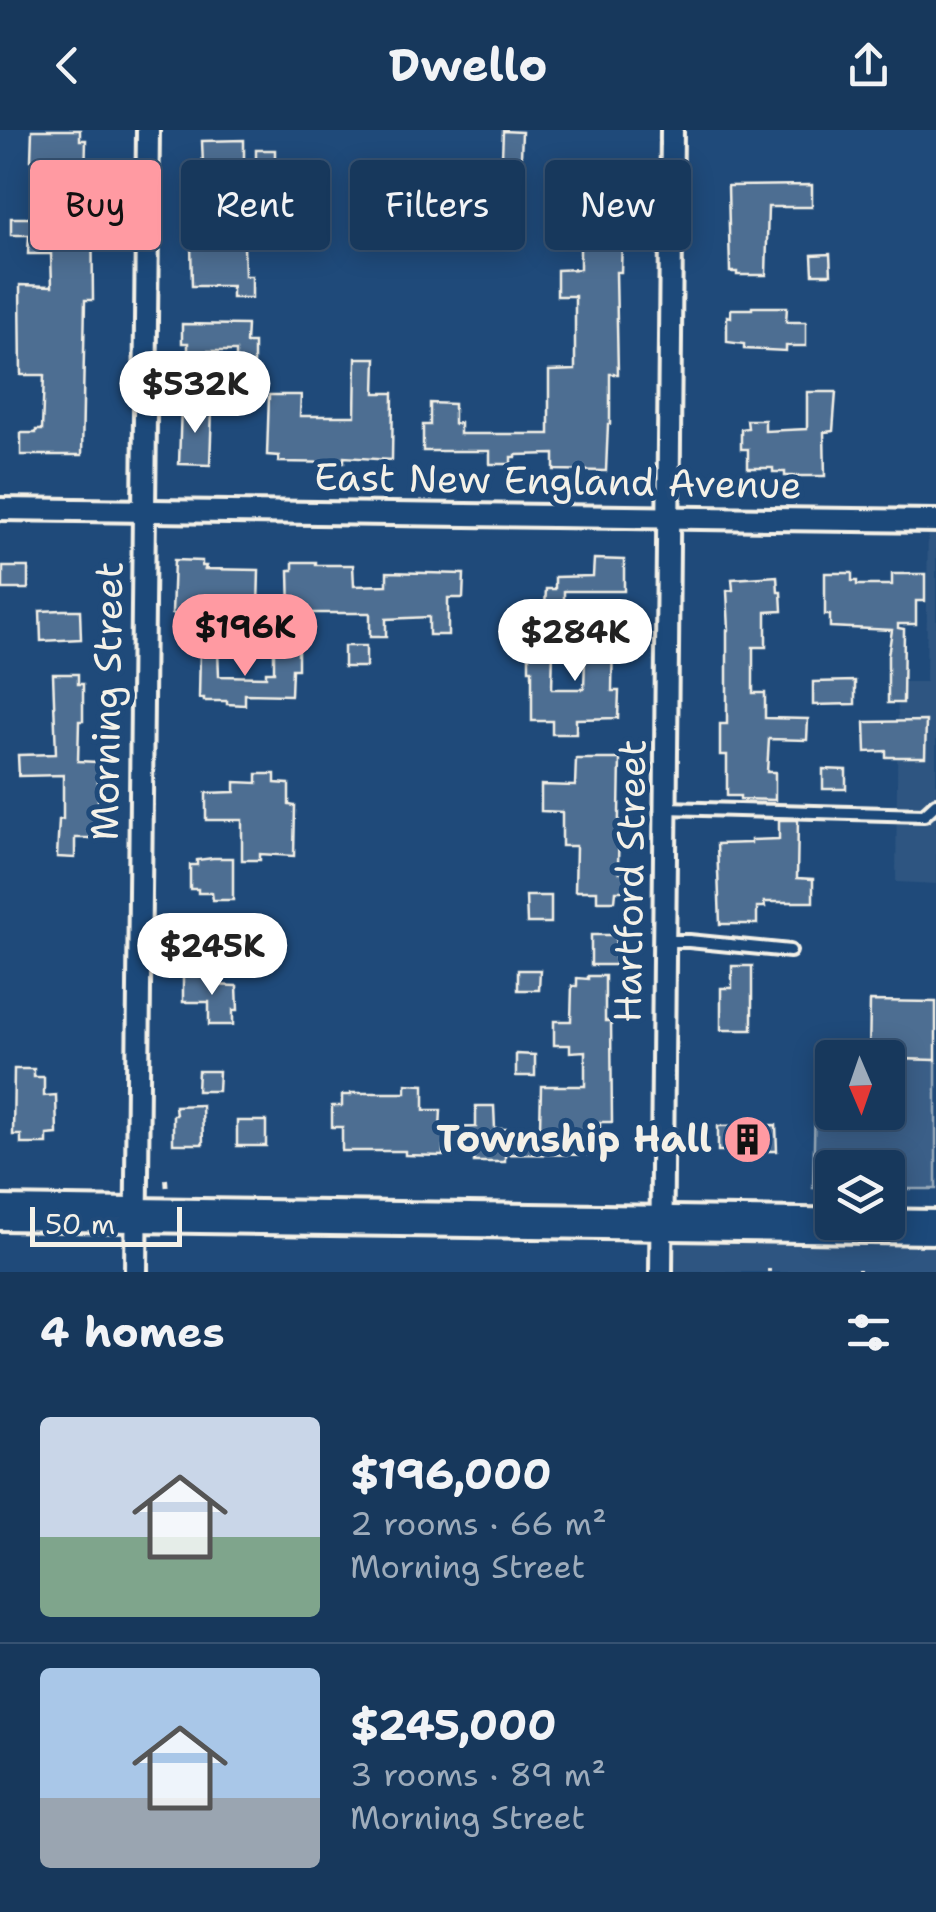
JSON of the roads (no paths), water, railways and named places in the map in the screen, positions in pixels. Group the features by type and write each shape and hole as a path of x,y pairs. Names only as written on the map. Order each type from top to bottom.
{"main road":[{"path":"0,1213 936,1227"}],"street":[{"name":"Morning Street","path":"136,1272 148,130"},
{"name":"Hartford Street","path":"661,1272 672,130"},
{"name":"East New England Avenue","path":"0,509 936,521"}],"lane":[{"path":"666,808 924,814 936,804"},
{"path":"664,941 790,951"}],"place":[{"name":"Township Hall","path":"747,1139"}]}
